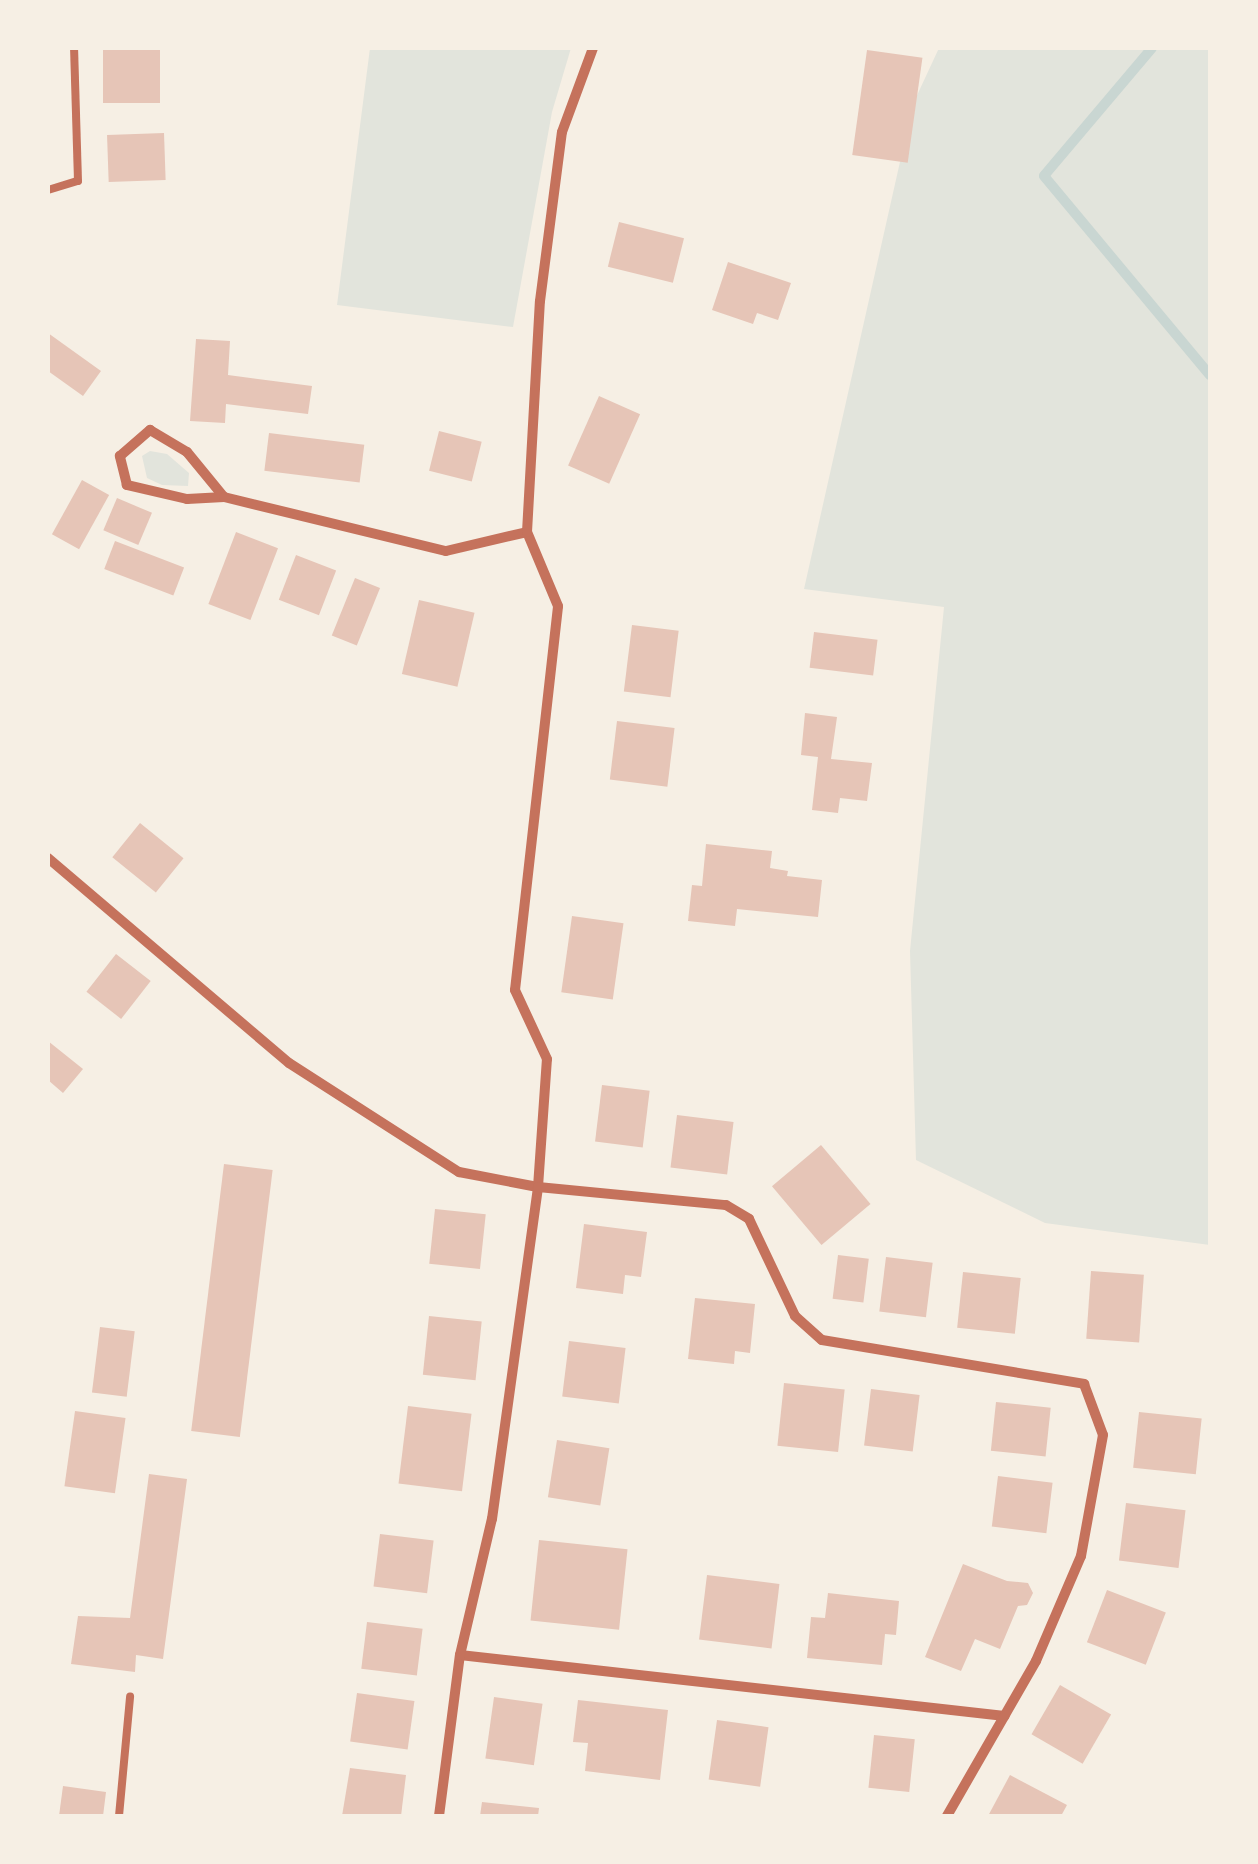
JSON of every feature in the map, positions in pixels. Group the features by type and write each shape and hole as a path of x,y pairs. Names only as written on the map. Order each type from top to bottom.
{"street":[{"path":"439,1816 460,1655 492,1518 538,1187 547,1059 514,990 558,606 527,532 540,301 562,132 594,48"},
{"path":"224,497 187,452 150,430 120,456 126,485 187,500 224,497 446,551 527,532"},
{"path":"48,858 289,1063 460,1172 538,1187 726,1205 749,1219 795,1316 822,1340 1084,1384 1103,1435 1081,1556 1036,1661 947,1816"},
{"path":"460,1655 1005,1716"}],"lane":[{"path":"48,190 78,180 74,48"},
{"path":"118,1816 130,1697"}],"shaded area":[{"path":"370,48 571,48 552,112 513,327 337,305"},
{"path":"939,48 1210,48 1210,1245 1045,1223 916,1160 910,951 944,607 804,589 913,104"},
{"path":"150,451 167,454 189,473 188,486 162,485 147,478 142,456"}],"building":[{"path":"103,48 160,48 160,103 103,103"},
{"path":"867,50 922,58 908,163 852,155"},
{"path":"164,133 166,180 109,182 107,135"},
{"path":"619,222 684,238 673,283 608,267"},
{"path":"728,262 791,283 778,320 757,313 753,324 712,310"},
{"path":"48,333 101,371 83,396 48,371"},
{"path":"196,339 230,341 228,375 312,386 308,414 226,404 225,423 190,421"},
{"path":"599,396 640,414 609,484 568,465"},
{"path":"439,431 482,442 472,481 429,471"},
{"path":"269,433 364,445 360,482 264,471"},
{"path":"82,480 109,495 79,549 52,534"},
{"path":"117,498 152,513 138,545 103,530"},
{"path":"236,532 278,548 250,620 208,604"},
{"path":"115,541 184,568 173,596 104,569"},
{"path":"296,555 336,570 319,615 279,600"},
{"path":"355,578 380,588 357,646 332,635"},
{"path":"419,600 475,613 457,687 402,674"},
{"path":"632,625 679,631 670,697 624,692"},
{"path":"814,632 878,640 873,676 810,668"},
{"path":"805,713 837,717 831,759 872,763 867,801 840,798 838,813 812,810 818,757 801,755"},
{"path":"617,721 675,728 667,787 610,780"},
{"path":"140,823 184,858 156,892 112,857"},
{"path":"706,844 772,851 770,868 788,871 787,876 822,880 818,917 737,909 735,926 688,921 692,885 702,886"},
{"path":"572,916 623,923 613,999 561,992"},
{"path":"116,954 151,981 121,1019 86,992"},
{"path":"48,1041 83,1069 63,1093 48,1080"},
{"path":"602,1085 650,1091 643,1147 595,1142"},
{"path":"677,1115 734,1122 727,1175 671,1168"},
{"path":"821,1145 870,1204 821,1245 772,1186"},
{"path":"224,1164 273,1170 240,1437 191,1431"},
{"path":"435,1209 486,1214 480,1269 429,1264"},
{"path":"584,1224 647,1232 641,1277 625,1275 623,1294 576,1288"},
{"path":"838,1255 869,1259 863,1302 833,1299"},
{"path":"886,1257 933,1263 926,1317 879,1312"},
{"path":"1091,1271 1144,1275 1139,1343 1086,1339"},
{"path":"963,1272 1021,1278 1015,1334 957,1328"},
{"path":"695,1298 755,1304 750,1353 735,1351 734,1364 688,1359"},
{"path":"429,1316 482,1322 476,1380 423,1375"},
{"path":"100,1327 135,1331 127,1397 92,1393"},
{"path":"569,1341 626,1348 619,1404 562,1397"},
{"path":"784,1383 845,1389 838,1452 777,1446"},
{"path":"871,1389 920,1395 913,1452 864,1446"},
{"path":"996,1402 1051,1408 1046,1456 991,1451"},
{"path":"408,1406 472,1414 462,1491 398,1483"},
{"path":"75,1411 126,1418 115,1493 64,1486"},
{"path":"1139,1412 1202,1419 1196,1474 1133,1468"},
{"path":"557,1440 609,1448 600,1506 548,1497"},
{"path":"149,1474 187,1479 163,1659 136,1655 135,1672 71,1664 78,1616 130,1618"},
{"path":"998,1476 1053,1483 1046,1533 992,1527"},
{"path":"1126,1503 1186,1510 1178,1568 1119,1561"},
{"path":"380,1534 434,1541 427,1593 374,1587"},
{"path":"539,1540 628,1549 619,1630 531,1621"},
{"path":"963,1564 1007,1581 1028,1583 1033,1593 1027,1605 1018,1606 1000,1649 975,1639 961,1671 925,1657"},
{"path":"707,1575 779,1584 772,1648 699,1640"},
{"path":"1107,1590 1166,1613 1146,1665 1087,1642"},
{"path":"828,1593 899,1601 896,1635 885,1634 882,1665 807,1658 811,1617 825,1618"},
{"path":"367,1622 423,1629 417,1675 361,1669"},
{"path":"1060,1685 1111,1714 1083,1764 1032,1734"},
{"path":"357,1693 414,1701 408,1750 350,1742"},
{"path":"494,1697 543,1704 534,1765 485,1758"},
{"path":"578,1700 668,1710 660,1780 585,1771 588,1743 573,1742"},
{"path":"717,1720 768,1727 760,1787 709,1779"},
{"path":"874,1735 915,1739 909,1792 868,1788"},
{"path":"350,1768 406,1775 401,1816 342,1816"},
{"path":"1010,1775 1067,1805 1061,1816 988,1816"},
{"path":"63,1786 106,1792 103,1816 59,1816"},
{"path":"482,1802 539,1808 538,1816 480,1816"}],"waterway":[{"path":"1152,48 1044,176 1210,375"}]}
